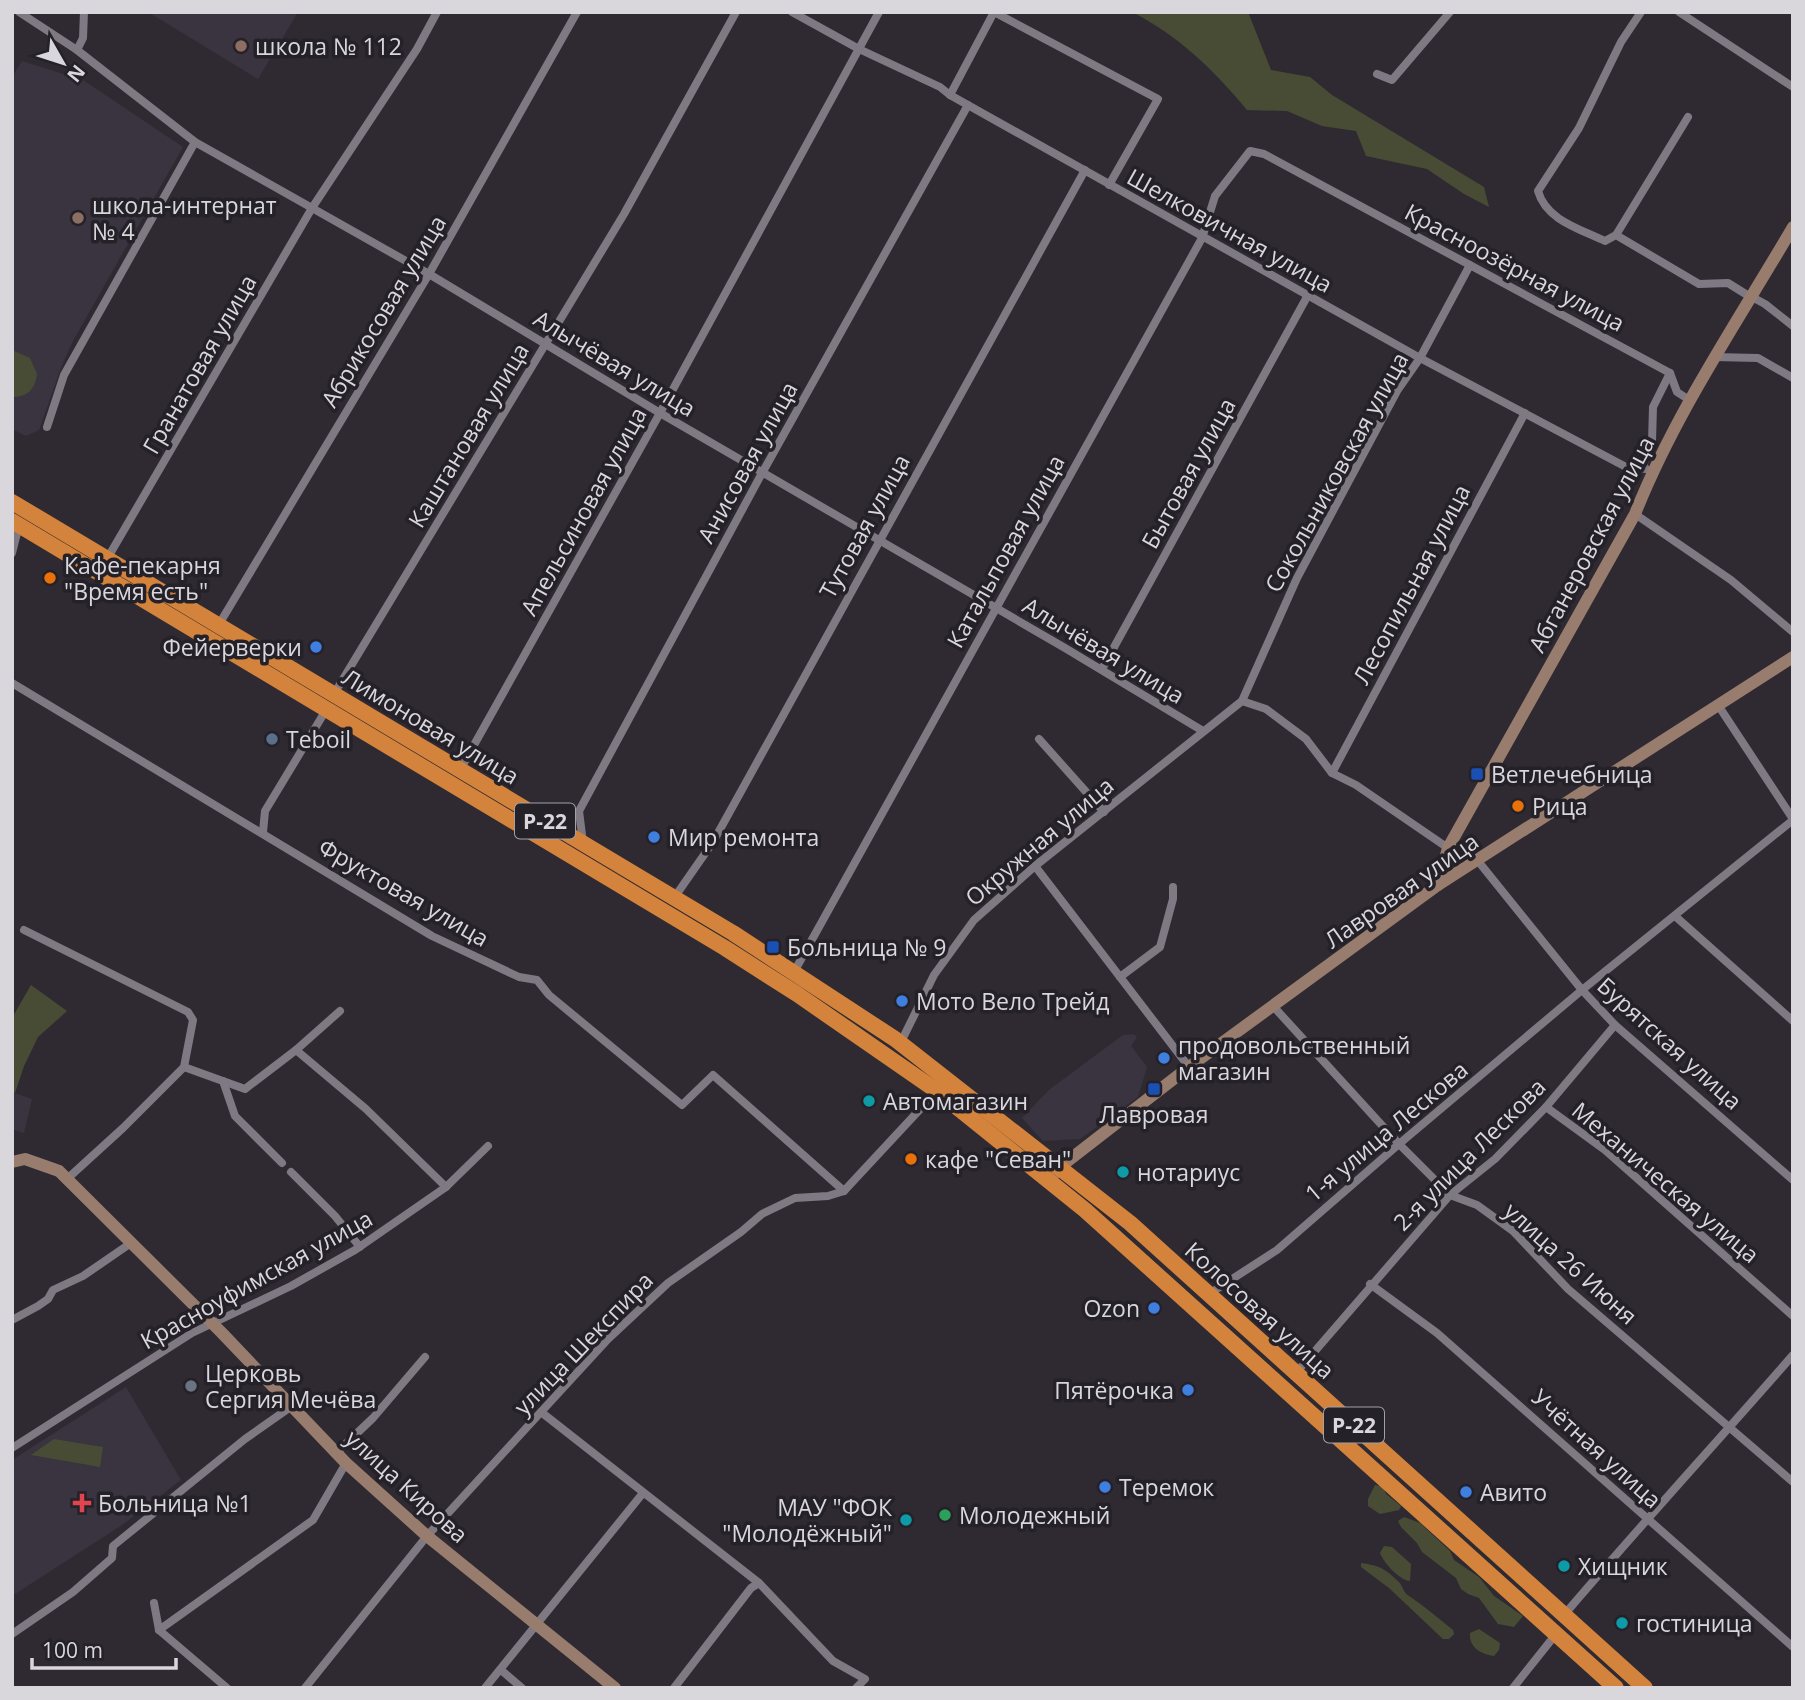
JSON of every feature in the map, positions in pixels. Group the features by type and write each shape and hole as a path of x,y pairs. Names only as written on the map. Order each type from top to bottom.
{"highway":[{"name":"Лимоновая улица","path":"12,502 794,972 900,1044 1060,1167"},
{"name":"Лимоновая улица","path":"16,523 797,994 937,1091 1049,1180"},
{"name":"Колосовая улица","path":"1060,1167 1130,1223 1645,1688"},
{"name":"Колосовая улица","path":"1049,1180 1616,1688"}],"street":[{"name":"Алычёвая улица","path":"19,12 77,50 195,142 429,274 660,413 1102,669 1203,731"},
{"path":"77,50 83,37 85,12"},
{"name":"Гранатовая улица","path":"107,559 313,208 417,49 437,12"},
{"name":"Абрикосовая улица","path":"218,626 429,274 577,12"},
{"name":"Каштановая улица","path":"334,694 624,214 736,12"},
{"name":"Шелковичная улица","path":"792,12 859,49 940,87 1202,238 1420,358 1626,467 1647,469"},
{"name":"Апельсиновая улица","path":"460,770 660,413 879,12"},
{"path":"950,95 994,12 1158,99 1110,185"},
{"path":"1377,74 1392,80 1450,12"},
{"path":"1641,12 1621,42 1579,128 1538,191 1541,200 1551,214 1605,241 1616,235 1688,117"},
{"path":"1679,12 1793,87"},
{"name":"Анисовая улица","path":"583,843 579,811 763,472 968,105"},
{"path":"47,427 64,375 195,142"},
{"name":"Катальповая улица","path":"794,972 1202,238 1215,196 1250,151"},
{"name":"Красноозёрная улица","path":"1250,151 1264,154 1670,373"},
{"name":"Тутовая улица","path":"674,898 713,842 1085,170"},
{"name":"Абганеровская улица","path":"1438,885 1448,848 1635,514 1647,469 1691,401 1714,357 1793,227"},
{"path":"1616,235 1699,284 1728,283 1765,304 1793,326"},
{"name":"Сокольниковская улица","path":"1242,701 1297,578 1397,391 1420,358 1470,265"},
{"name":"Бытовая улица","path":"1102,669 1308,295"},
{"path":"1714,357 1758,358 1793,378"},
{"path":"1670,373 1677,392 1691,401"},
{"path":"1647,469 1652,442 1653,407 1670,373"},
{"name":"Лесопильная улица","path":"1332,773 1525,413"},
{"path":"1635,514 1731,580 1793,632"},
{"path":"12,553 16,523"},
{"name":"Лавровая улица","path":"1049,1180 1060,1167 1189,1067 1438,885 1793,657"},
{"name":"Фруктовая улица","path":"12,683 432,936 519,977 537,980 549,995 682,1105 713,1075 844,1191"},
{"path":"1242,701 1266,709 1306,739 1332,773 1356,785 1448,848"},
{"name":"Окружная улица","path":"900,1044 934,975 974,920 1035,866 1242,701"},
{"path":"1718,705 1793,820"},
{"path":"263,832 265,811 326,710"},
{"path":"1039,739 1104,811"},
{"name":"1-я улица Лескова","path":"1209,1294 1277,1250 1582,990 1793,820"},
{"name":"Бурятская улица","path":"1478,861 1582,990 1615,1026 1793,1180"},
{"path":"1035,866 1189,1067"},
{"path":"1120,977 1160,947 1173,899 1173,887"},
{"path":"1675,916 1793,1021"},
{"path":"24,930 188,1012 194,1025 184,1067 68,1179"},
{"name":"улица 26 Июня","path":"1273,1006 1399,1144 1450,1195 1477,1205 1513,1231 1568,1289 1793,1482"},
{"path":"184,1067 245,1089 296,1050 340,1011"},
{"name":"2-я улица Лескова","path":"1296,1373 1370,1284 1450,1195 1495,1159 1546,1107 1615,1026"},
{"path":"296,1050 366,1109 446,1187"},
{"path":"223,1081 236,1116 282,1163"},
{"path":"844,1191 937,1091"},
{"name":"Механическая улица","path":"1546,1107 1605,1150 1793,1316"},
{"name":"Красноуфимская улица","path":"12,1448 192,1333 291,1286 360,1247 446,1187 488,1146"},
{"name":"улица Кирова","path":"12,1162 25,1159 59,1171 346,1463 427,1535 615,1688"},
{"path":"291,1172 335,1216 360,1247"},
{"name":"улица Шекспира","path":"304,1688 427,1535 608,1339 668,1283 762,1214 795,1198 828,1196 844,1191"},
{"path":"12,1320 48,1299 53,1290 83,1276 131,1243"},
{"name":"Учётная улица","path":"1370,1284 1437,1333 1793,1647"},
{"path":"1564,1615 1646,1518 1730,1428 1793,1355"},
{"path":"337,1453 373,1418 425,1357"},
{"path":"12,1634 73,1592 112,1558 113,1546 245,1439 292,1406"},
{"path":"541,1412 759,1583 833,1661 865,1679 856,1688"},
{"path":"159,1630 313,1520 346,1463"},
{"path":"485,1688 643,1493"},
{"path":"674,1688 751,1588 759,1583"},
{"path":"154,1603 159,1630 227,1688"},
{"path":"1513,1687 1556,1634"},
{"path":"501,1670 522,1688"}],"shaded area":[{"name":"школа № 112","path":"148,12 298,12 258,79"},
{"name":"школа-интернат № 4","path":"22,61 83,80 183,147 74,339 39,430 26,436 12,429 12,77"},
{"path":"1134,1034 1137,1037 1131,1046 1147,1067 1138,1097 1080,1139 1043,1141 1022,1118 1050,1089 1123,1035"},
{"path":"12,1092 32,1099 24,1133 12,1129"},
{"name":"Больница №1","path":"126,1387 181,1480 122,1525 12,1596 12,1460"}],"green space":[{"path":"1132,12 1248,12 1271,70 1310,77 1332,95 1484,187 1489,207 1427,169 1366,156 1356,131 1322,126 1287,111 1247,110 1195,55 1149,21"},
{"path":"12,350 30,358 37,374 30,391 22,396 12,397"},
{"path":"31,985 67,1011 38,1037 15,1093 12,1092 12,1018"},
{"path":"54,1439 103,1447 100,1467 31,1455"},
{"path":"1375,1485 1383,1487 1386,1494 1401,1506 1399,1510 1380,1514 1368,1506 1368,1499"},
{"path":"1404,1517 1420,1523 1450,1551 1454,1560 1479,1577 1494,1596 1523,1616 1514,1627 1498,1624 1479,1598 1461,1589 1456,1578 1422,1552 1401,1527 1398,1521"},
{"path":"1384,1546 1392,1547 1411,1564 1410,1581 1397,1574 1385,1561 1380,1553"},
{"path":"1361,1563 1382,1568 1390,1574 1407,1594 1453,1630 1454,1634 1449,1639 1443,1639 1389,1588 1361,1567"},
{"path":"1479,1629 1500,1643 1494,1656 1480,1652 1472,1643 1470,1633"}],"place":[{"name":"школа № 112","path":"241,46"},
{"name":"школа-интернат № 4","path":"78,218"},
{"name":"Кафе-пекарня \"Время есть\"","path":"50,578"},
{"name":"Фейерверки","path":"316,647"},
{"name":"Teboil","path":"272,739"},
{"name":"Ветлечебница","path":"1477,774"},
{"name":"Рица","path":"1518,806"},
{"name":"Мир ремонта","path":"654,837"},
{"name":"Больница № 9","path":"773,947"},
{"name":"Мото Вело Трейд","path":"902,1001"},
{"name":"продовольственный магазин","path":"1164,1058"},
{"name":"Лавровая","path":"1154,1089"},
{"name":"Автомагазин","path":"869,1101"},
{"name":"кафе \"Севан\"","path":"911,1159"},
{"name":"нотариус","path":"1123,1172"},
{"name":"Ozon","path":"1154,1308"},
{"name":"Церковь Сергия Мечёва","path":"191,1386"},
{"name":"Пятёрочка","path":"1188,1390"},
{"name":"Теремок","path":"1105,1487"},
{"name":"Авито","path":"1466,1492"},
{"name":"Больница №1","path":"82,1503"},
{"name":"Молодежный","path":"945,1515"},
{"name":"МАУ \"ФОК \"Молодёжный\"","path":"906,1520"},
{"name":"Хищник","path":"1564,1566"},
{"name":"гостиница","path":"1622,1623"}]}
